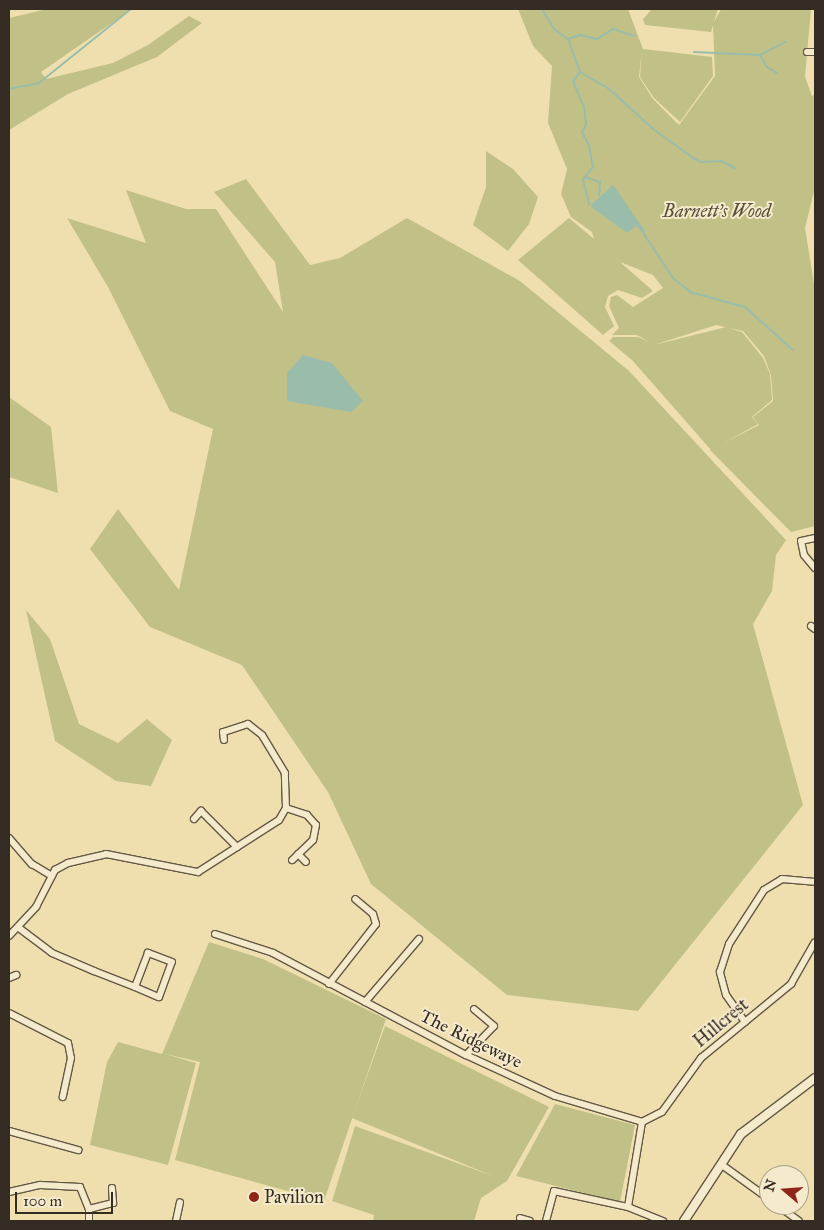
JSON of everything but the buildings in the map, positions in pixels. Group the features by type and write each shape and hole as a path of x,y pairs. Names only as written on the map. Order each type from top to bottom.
{"street":[{"path":"807,52 815,52"},
{"path":"815,538 801,541 804,555 815,568"},
{"path":"9,936 19,928 52,876 68,863 106,854 190,872 207,868 269,828 286,808 285,773 256,728 248,724 223,732 224,740"},
{"path":"286,808 307,815 316,825 313,840 292,860"},
{"path":"194,819 201,811 237,847"},
{"path":"9,838 32,864 52,876"},
{"path":"298,854 306,862"},
{"path":"744,1022 726,995 720,972 729,944 764,890 782,879 815,882"},
{"path":"329,984 376,924 373,914 356,899"},
{"path":"19,928 52,953 159,997 172,962 148,954 135,987"},
{"name":"The Ridgewaye","path":"215,934 273,953 466,1055 555,1096 642,1122"},
{"path":"365,1002 418,939"},
{"name":"Hillcrest","path":"642,1122 662,1112 701,1058 791,984 815,942"},
{"path":"466,1055 494,1026 474,1009"},
{"path":"9,1012 68,1043 71,1058 63,1097"},
{"path":"684,1221 742,1134 815,1078"},
{"path":"628,1207 642,1122"},
{"path":"9,1131 78,1150"},
{"path":"722,1165 759,1192"},
{"path":"9,1192 40,1185 80,1187 89,1209 89,1221"},
{"path":"89,1209 113,1203 112,1188"},
{"path":"546,1221 554,1191 628,1207 663,1221"},
{"path":"176,1221 180,1202"},
{"path":"520,1218 530,1221"}],"green space":[{"path":"47,9 132,9 41,72 46,79 113,63 148,45 189,16 202,23 157,57 68,94 9,130 9,18"},
{"name":"Barnett's Wood","path":"518,9 628,9 643,49 712,57 713,76 680,122 654,98 640,77 642,50 639,77 653,99 679,125 715,76 713,24 721,9 811,9 805,77 812,96 815,94 815,187 805,228 815,290 815,526 791,532 710,450 632,360 609,341 613,337 638,337 649,342 637,335 612,335 619,328 609,306 611,297 617,295 633,307 663,288 653,275 620,262 653,291 642,298 618,290 608,296 605,307 614,326 603,335 518,260 569,218 594,239 592,232 571,217 561,194 567,169 548,123 552,66 533,46","holes":["716,325 726,327 654,345","728,328 743,331 764,356 771,375 773,401 753,417 759,425 723,443 758,424 752,417 772,400 770,374 763,358 742,332"]},
{"path":"652,9 718,9 711,32 645,25 643,19"},
{"path":"486,151 513,169 538,197 529,224 508,251 473,225 486,187"},
{"path":"246,179 310,265 340,258 407,218 520,281 629,371 786,540 776,555 772,591 753,624 803,805 638,1011 507,995 371,884 328,792 242,665 150,627 90,549 118,509 179,590 213,429 170,411 108,287 67,218 146,243 126,190 186,209 216,209 283,312 275,262 214,192"},
{"path":"9,397 51,427 58,493 9,477"},
{"path":"26,610 50,639 79,724 118,743 147,719 172,740 151,786 116,781 55,741"},
{"path":"209,942 263,959 386,1019 324,1201 175,1160 200,1062 165,1054 196,1063 168,1165 90,1145 107,1062 118,1042 162,1054"},
{"path":"385,1026 549,1107 507,1181 481,1198 474,1221 373,1221 374,1215 332,1201 355,1126 493,1176 352,1118"},
{"path":"555,1104 635,1125 620,1202 516,1176"}],"shaded area":[{"path":"613,185 645,231 644,234 636,226 627,233 590,206"},
{"path":"303,355 332,363 363,401 351,412 287,401 287,373"}],"waterway":[{"path":"9,89 39,83 131,9"},
{"path":"542,9 554,29 568,39 580,72 608,88 653,129 693,158 701,162 721,161 735,168"},
{"path":"568,39 580,35 597,39 613,29 635,36"},
{"path":"760,55 786,42"},
{"path":"694,52 760,55 767,67 777,73"},
{"path":"580,72 573,81 584,107 586,124 582,133 589,145 593,167 583,180 589,204"},
{"path":"584,177 600,182 599,195"},
{"path":"644,234 673,278 690,292 745,307 793,350"}],"place":[{"name":"Pavilion","path":"254,1197"}]}
